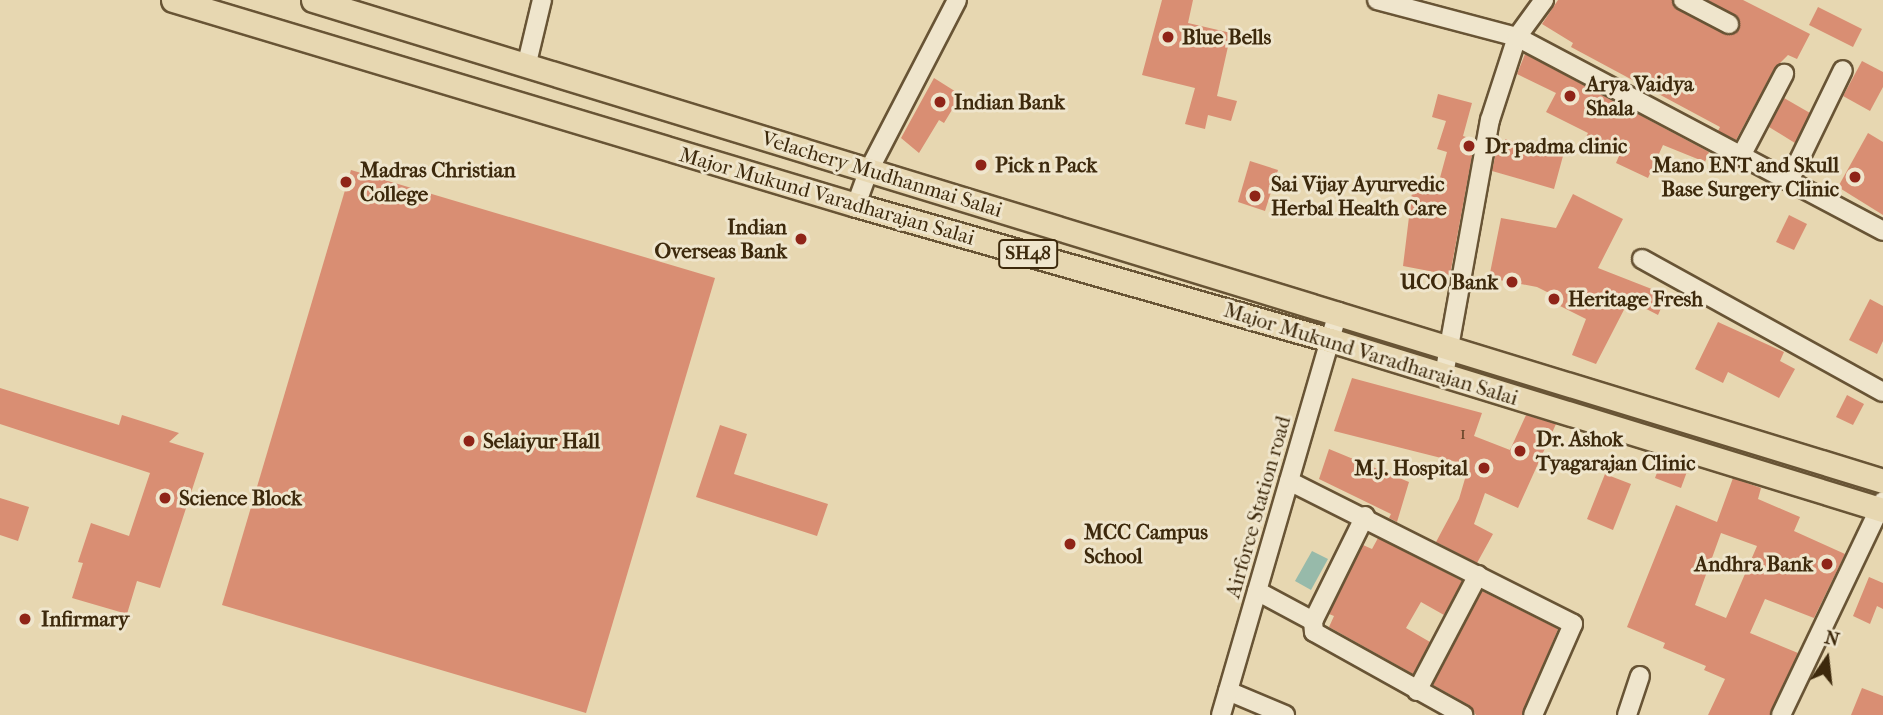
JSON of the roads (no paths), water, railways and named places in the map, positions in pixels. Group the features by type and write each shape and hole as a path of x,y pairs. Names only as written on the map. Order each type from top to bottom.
{"main road":[{"name":"Major Mukund Varadharajan Salai","path":"173,0 856,205 1330,340 1882,507"},
{"name":"Velachery Mudhanmai Salai","path":"313,0 1451,348"},
{"name":"Major Mukund Varadharajan Salai","path":"1451,348 1883,481"}],"street":[{"path":"526,66 542,0"},
{"path":"856,205 869,170 957,0"},
{"path":"1380,0 1517,37 1883,231"},
{"path":"1444,375 1490,120 1517,37 1544,0"},
{"path":"1684,0 1729,24"},
{"path":"1789,181 1843,70"},
{"path":"1741,156 1784,74"},
{"path":"1642,258 1883,392"},
{"name":"Airforce Station road","path":"1221,715 1338,312"},
{"path":"1289,481 1365,516 1573,624 1533,715"},
{"path":"1782,715 1882,507"},
{"path":"1365,516 1313,621 1314,632 1463,715"},
{"path":"1417,691 1478,575"},
{"path":"1257,591 1313,621"},
{"path":"1627,715 1640,676"},
{"path":"1227,691 1285,715"}],"place":[{"name":"Blue Bells","path":"1168,37"},
{"name":"Arya Vaidya Shala","path":"1570,96"},
{"name":"Indian Bank","path":"940,102"},
{"name":"Dr padma clinic","path":"1469,146"},
{"name":"Pick n Pack","path":"981,165"},
{"name":"Mano ENT and Skull Base Surgery Clinic","path":"1855,177"},
{"name":"Madras Christian College","path":"346,182"},
{"name":"Sai Vijay Ayurvedic Herbal Health Care","path":"1255,196"},
{"name":"Indian Overseas Bank","path":"801,239"},
{"name":"UCO Bank","path":"1512,282"},
{"name":"Heritage Fresh","path":"1554,299"},
{"name":"Selaiyur Hall","path":"469,441"},
{"name":"Dr. Ashok Tyagarajan Clinic","path":"1520,451"},
{"name":"M.J. Hospital","path":"1484,468"},
{"name":"Science Block","path":"165,498"},
{"name":"MCC Campus School","path":"1070,544"},
{"name":"Andhra Bank","path":"1827,564"},
{"name":"Infirmary","path":"25,619"}]}
